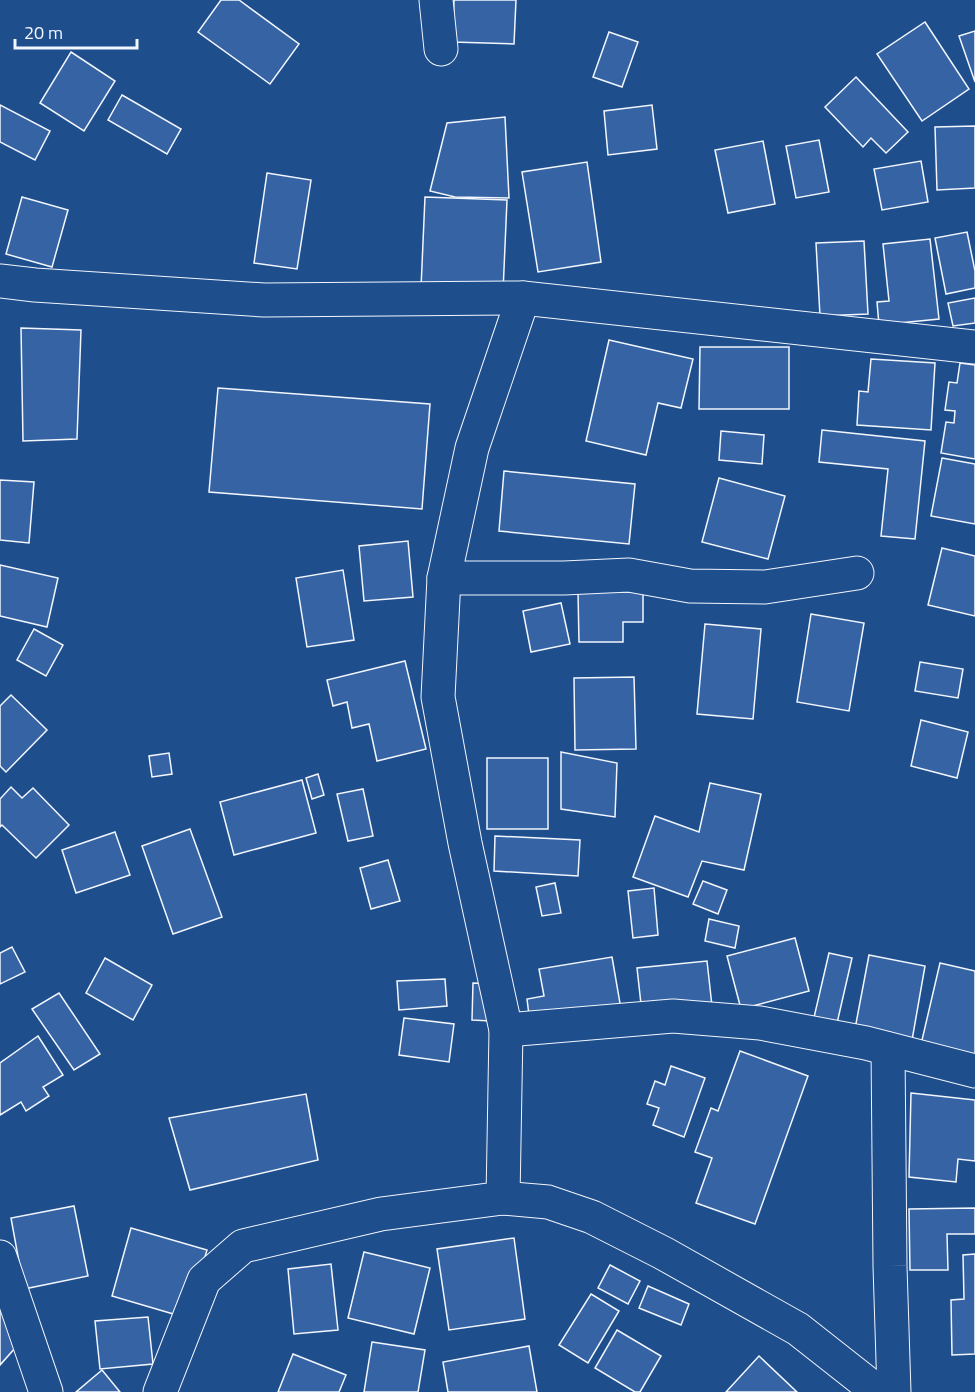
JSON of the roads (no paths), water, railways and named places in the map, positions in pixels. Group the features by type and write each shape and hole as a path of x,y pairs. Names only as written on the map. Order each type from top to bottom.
{"street":[{"path":"436,0 441,49"},
{"path":"0,281 264,300 523,298 975,346"},
{"path":"503,1198 506,1030 465,843 438,697 444,578 472,448 523,298"},
{"path":"444,578 564,578 629,575 690,586 765,587 857,573"},
{"path":"506,1030 673,1016 760,1023 866,1042 975,1071"},
{"path":"888,1049 894,1392"},
{"path":"160,1392 204,1280 243,1246 381,1215 503,1198 548,1202 592,1218 663,1253 798,1329 878,1392"},
{"path":"0,1257 46,1392"}]}
